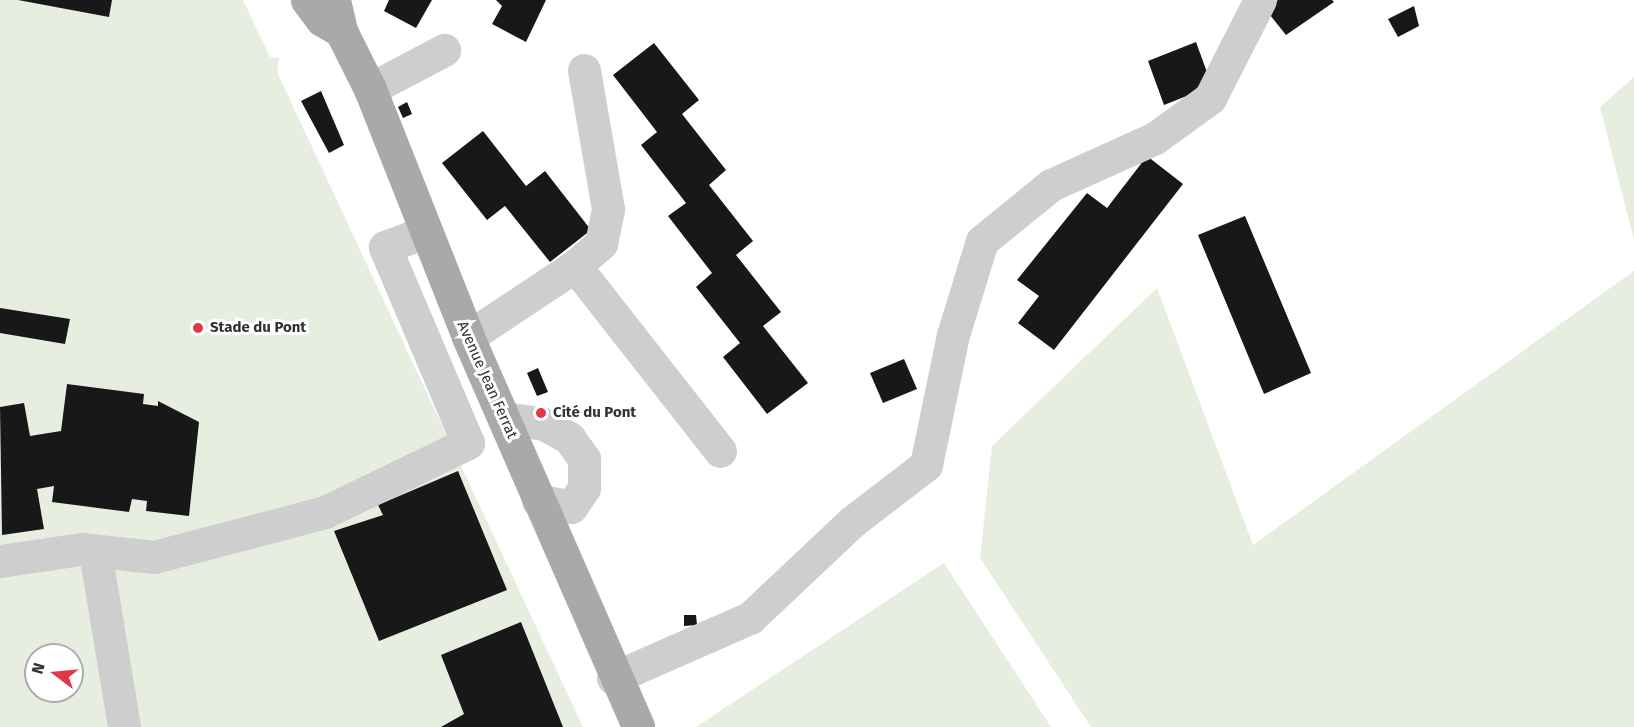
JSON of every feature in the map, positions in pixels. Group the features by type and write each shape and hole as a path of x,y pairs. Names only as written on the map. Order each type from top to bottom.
{"main road":[{"name":"Avenue Jean Ferrat","path":"307,0 322,20 337,15 370,88 468,338 613,678 638,727"}],"street":[{"path":"613,678 750,618 853,521 926,465 953,335 982,241 1051,185 1155,138 1210,98 1260,0"},
{"path":"370,88 444,50"},
{"path":"468,338 575,266 601,243 608,209 584,70"},
{"path":"0,561 95,551 154,557 325,512 468,443 385,247 425,232"},
{"path":"575,266 720,451"},
{"path":"504,418 544,424 569,438 584,459 584,488 571,507 538,500"},
{"path":"95,551 124,727"}],"shaded area":[{"name":"Stade du Pont","path":"0,0 243,0 270,57 279,58 277,72 583,727 0,727"},
{"path":"1634,77 1634,240 1600,107"},
{"path":"1634,271 1634,727 1091,727 980,558 992,446 1157,288 1253,545"},
{"path":"944,563 1051,727 696,727"}],"building":[{"path":"18,0 112,0 109,17"},
{"path":"389,0 432,0 416,28 384,11"},
{"path":"496,0 546,0 526,42 492,24 502,6"},
{"path":"1278,0 1332,0 1334,2 1286,35 1266,10"},
{"path":"1414,6 1419,26 1398,37 1388,19"},
{"path":"1196,42 1212,86 1164,105 1148,61"},
{"path":"654,43 699,100 682,114 726,170 709,185 753,241 736,255 781,312 763,326 808,383 767,414 723,357 740,343 696,287 712,273 668,216 686,203 641,145 657,132 613,75"},
{"path":"321,91 344,145 329,153 301,101"},
{"path":"407,102 412,114 403,118 398,107"},
{"path":"483,131 526,186 545,171 591,230 550,262 505,206 487,220 442,163"},
{"path":"1147,156 1183,184 1054,350 1018,323 1039,296 1017,280 1087,193 1107,208"},
{"path":"1245,216 1311,373 1264,394 1198,235"},
{"path":"0,308 70,319 65,344 0,333"},
{"path":"904,359 917,389 883,403 870,373"},
{"path":"538,368 548,392 537,396 527,373"},
{"path":"67,384 144,394 143,404 158,406 158,401 199,422 189,516 146,511 147,501 132,499 129,512 52,502 54,486 37,489 44,529 2,535 0,407 24,403 30,436 61,431"},
{"path":"458,471 507,590 379,641 334,531 383,515 378,505"},
{"path":"684,615 696,615 697,625 684,626"},
{"path":"521,622 563,727 441,727 464,714 441,655"}],"place":[{"name":"Stade du Pont","path":"198,328"},
{"name":"Cité du Pont","path":"541,413"}]}
